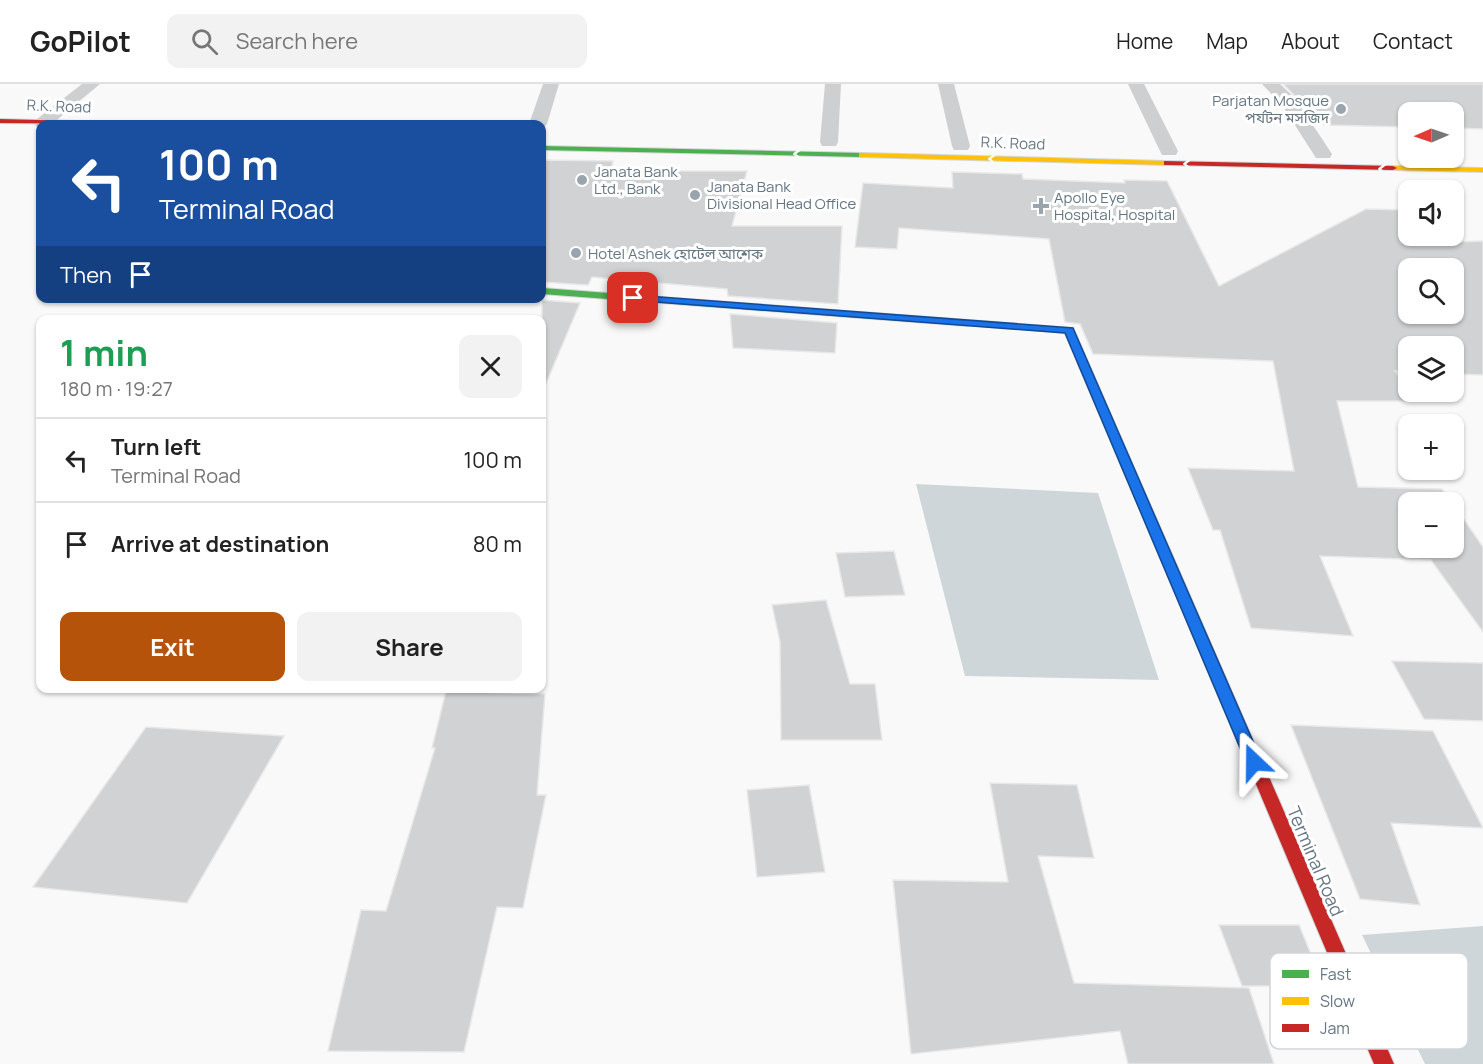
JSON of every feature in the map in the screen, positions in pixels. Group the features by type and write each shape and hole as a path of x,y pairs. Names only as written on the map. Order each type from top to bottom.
{"main road":[{"name":"R.K. Road","path":"0,122 36,128"},
{"name":"R.K. Road","path":"0,134 36,130"},
{"name":"R.K. Road","path":"546,136 1398,156"},
{"name":"R.K. Road","path":"546,148 1483,170"},
{"path":"1464,157 1483,156"},
{"name":"Terminal Road","path":"546,291 1069,330 1336,953"},
{"name":"Terminal Road","path":"1378,1049 1384,1064"}],"street":[{"path":"52,120 92,84"},
{"path":"539,120 551,84"},
{"path":"829,142 833,84"},
{"path":"946,84 961,146"},
{"path":"1136,84 1169,151"},
{"path":"1270,84 1289,102 1323,154"}],"shaded area":[{"path":"916,484 1098,493 1159,680 965,676"},
{"path":"1483,926 1483,1064 1425,1064 1418,1049 1468,1049 1468,953 1371,953 1362,935"}],"building":[{"path":"1283,84 1483,84 1483,129 1464,128 1464,102 1398,102 1398,127 1324,125"},
{"path":"546,160 613,161 611,171 747,171 732,226 842,226 838,304 728,296 727,289 592,277 588,285 546,282"},
{"path":"952,172 1022,174 1023,179 1125,183 1124,180 1167,181 1219,286 1366,209 1398,210 1398,246 1464,246 1464,242 1483,241 1483,375 1464,374 1464,336 1398,336 1398,371 1395,371 1398,375 1398,401 1337,401 1358,487 1442,489 1444,492 1398,492 1398,558 1464,558 1464,519 1483,547 1483,632 1431,560 1320,556 1353,636 1251,628 1220,530 1213,530 1188,468 1294,471 1273,361 1093,354 1080,324 1065,322 1049,239 899,228 897,249 855,247 863,183 953,188"},
{"path":"546,300 580,303 546,384 546,315 542,315 542,303 546,303"},
{"path":"730,314 837,323 835,353 733,348"},
{"path":"894,551 905,595 845,597 836,553"},
{"path":"826,600 850,684 875,684 882,740 781,740 780,642 772,605"},
{"path":"1392,661 1483,663 1483,721 1424,719"},
{"path":"446,693 545,694 537,795 546,795 523,908 497,907 464,1052 328,1051 361,910 386,911 435,748 432,748"},
{"path":"1291,725 1433,731 1483,828 1391,823 1420,905 1360,899"},
{"path":"146,727 284,736 187,903 33,887"},
{"path":"990,783 1077,785 1094,858 1038,856 1074,983 1249,988 1274,1064 1128,1064 1120,1031 911,1054 893,880 1008,882"},
{"path":"809,785 825,872 757,877 747,790"},
{"path":"1219,925 1299,925 1310,953 1270,953 1270,986 1242,986"}],"traffic: fast":[{"path":"546,148 862,155"},
{"path":"546,291 968,323"}],"traffic: slow":[{"path":"862,155 1167,163"},
{"path":"1393,168 1483,170"},
{"path":"968,323 1069,330 1198,630"}],"traffic: jam":[{"path":"0,121 36,122"},
{"path":"1167,163 1393,168"},
{"path":"1198,630 1336,953"},
{"path":"1378,1049 1384,1064"}],"place":[{"name":"Parjatan Mosque পর্যটন মসজিদ","path":"1341,109"},
{"name":"Janata Bank Ltd., Bank","path":"582,180"},
{"name":"Janata Bank Divisional Head Office","path":"695,195"},
{"name":"Apollo Eye Hospital, Hospital","path":"1041,206"},
{"name":"Hotel Ashek হোটেল আশেক","path":"576,253"}],"route":[{"path":"633,298 1069,330 1254,762"}]}
